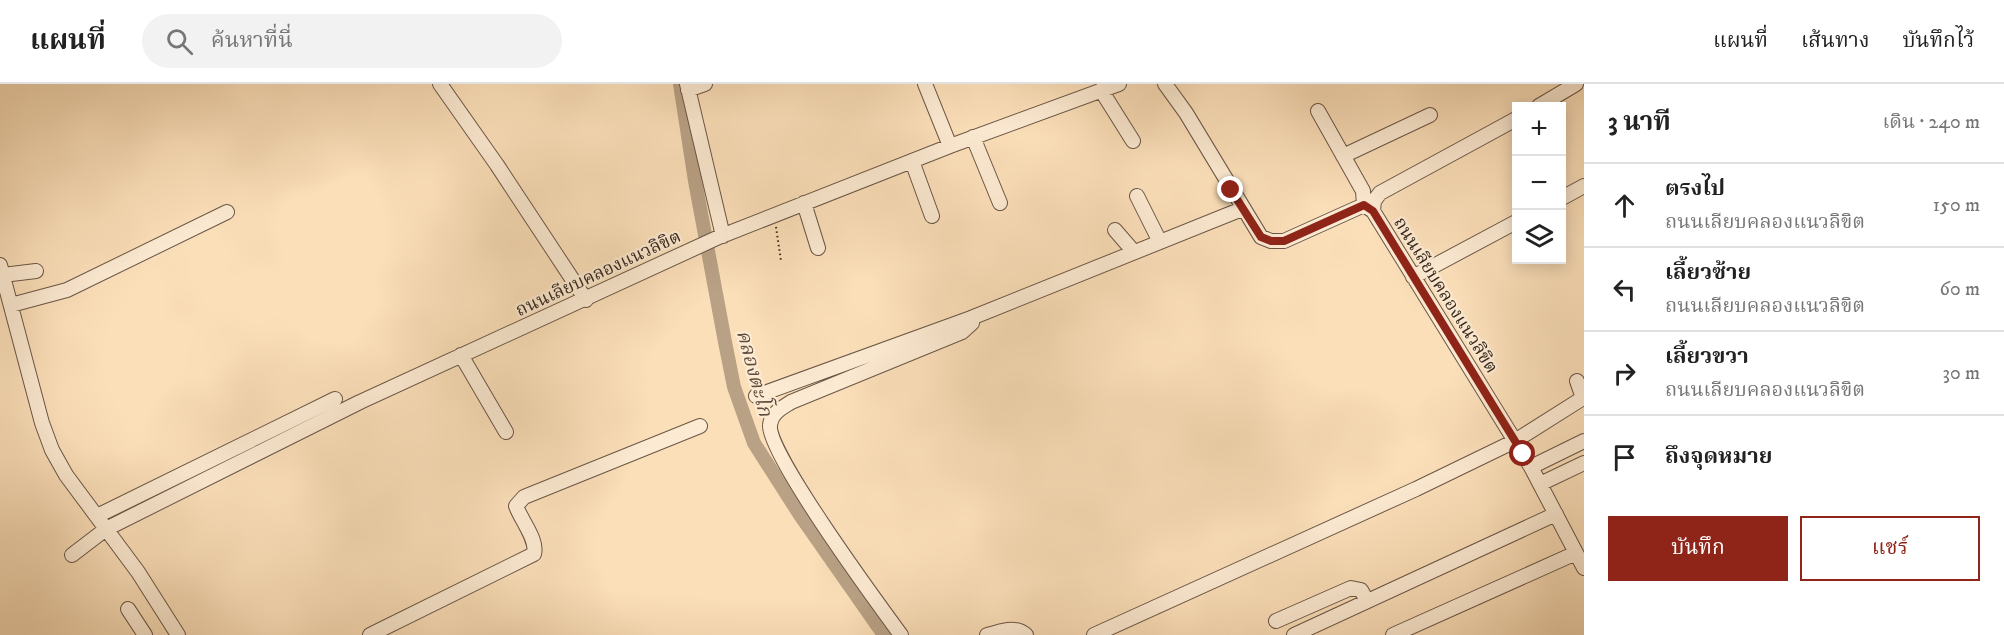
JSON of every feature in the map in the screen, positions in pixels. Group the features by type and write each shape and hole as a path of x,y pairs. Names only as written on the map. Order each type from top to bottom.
{"street":[{"path":"440,84 497,165 586,300"},
{"path":"705,84 687,87 721,236"},
{"path":"925,84 950,146"},
{"name":"ถนนเลียบคลองแนวลิขิต","path":"72,555 106,529 281,442 461,355 586,300 721,236 973,137 1119,84"},
{"path":"1165,84 1186,113 1242,209 1261,237 1271,241 1284,241 1368,208 1380,193 1512,121"},
{"path":"1546,102 1576,84"},
{"path":"1101,90 1133,141"},
{"name":"ถนนเลียบคลองแนวลิขิต","path":"1318,111 1363,191 1368,208 1531,467 1584,568"},
{"path":"1343,156 1430,116"},
{"path":"973,137 1000,203"},
{"path":"912,161 932,216"},
{"path":"1566,196 1584,186"},
{"path":"1137,196 1160,242"},
{"path":"804,203 818,248"},
{"path":"756,396 970,318 1242,209"},
{"path":"11,305 67,290 227,212"},
{"path":"1413,277 1512,224"},
{"path":"1115,230 1134,252"},
{"path":"36,271 1,270 42,423 52,450 66,475 138,572 178,635"},
{"path":"901,635 838,549 786,463 770,430 770,423 778,410 791,402 962,332 972,323 970,318"},
{"path":"461,355 506,432"},
{"path":"1094,635 1277,554 1515,441 1582,398 1577,381"},
{"path":"97,516 335,399"},
{"path":"370,635 534,554 535,549 531,537 516,506 524,497 700,426"},
{"path":"273,428 281,442"},
{"path":"1531,467 1584,441"},
{"path":"1540,484 1584,463"},
{"path":"1294,635 1556,514"},
{"path":"1393,635 1576,553"},
{"path":"1276,621 1351,588 1361,590 1367,601"},
{"path":"128,609 145,635"},
{"path":"987,635 1008,630 1021,630 1026,635"}],"path":[{"path":"774,215 781,261"}],"waterway":[{"name":"คลองตะโก","path":"680,84 695,181 734,387 754,443 800,515 884,635"}],"route":[{"path":"1231,190 1261,237 1271,241 1284,241 1364,205 1373,211 1523,454"}]}
